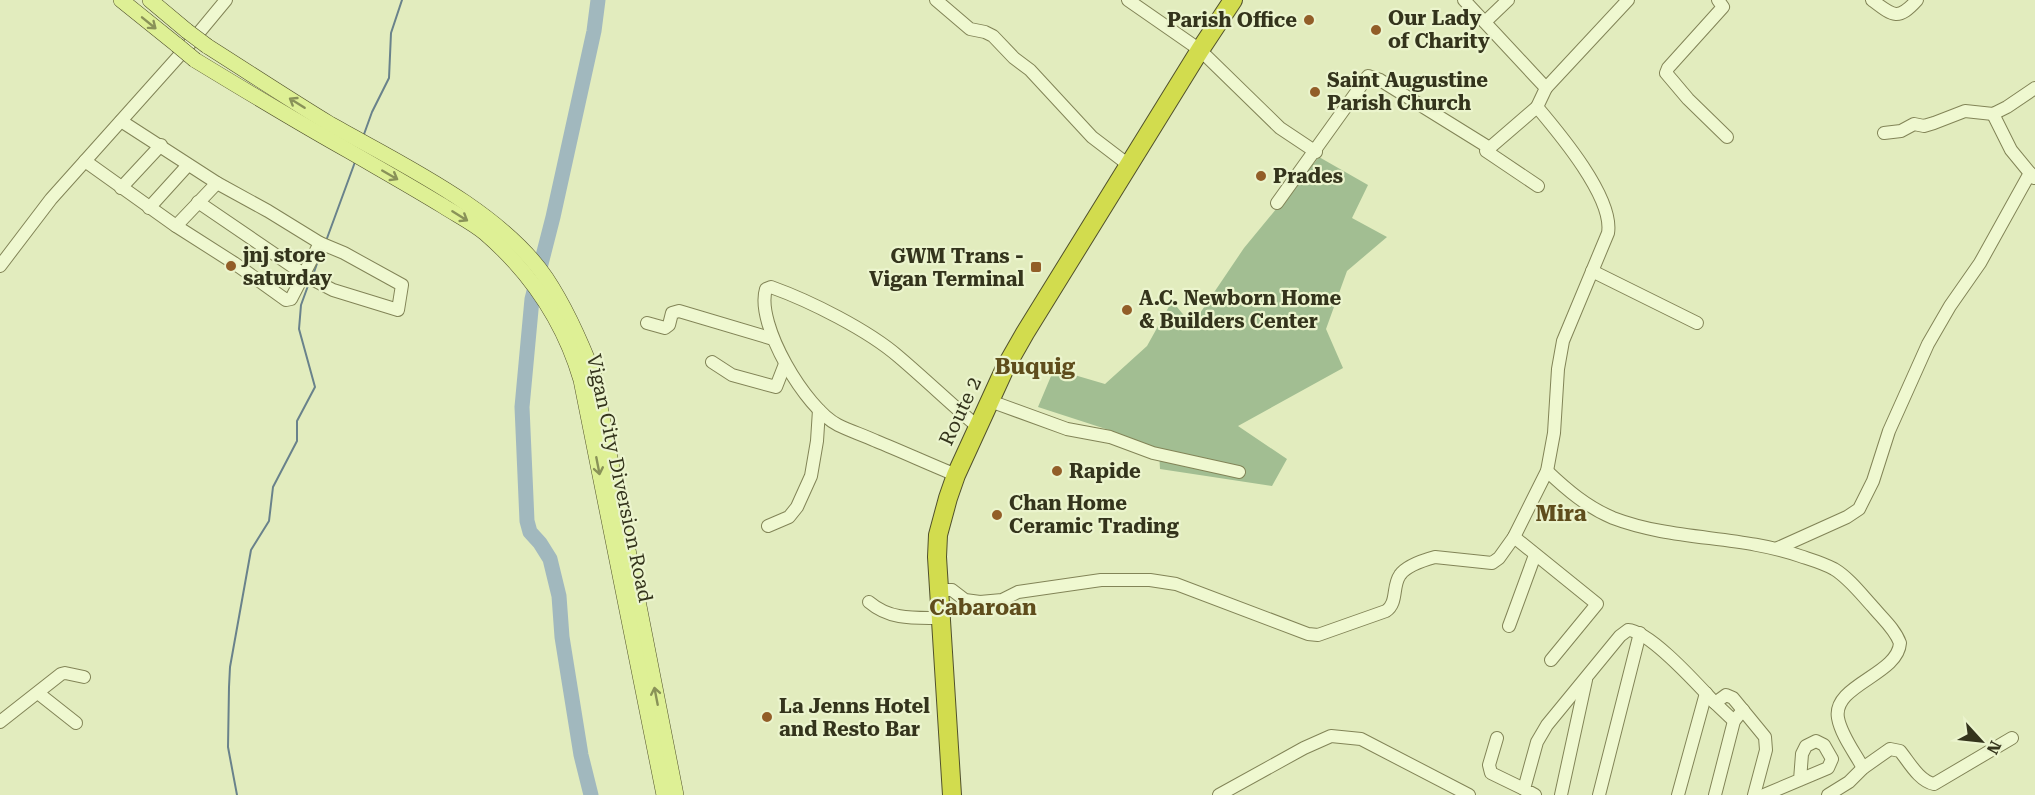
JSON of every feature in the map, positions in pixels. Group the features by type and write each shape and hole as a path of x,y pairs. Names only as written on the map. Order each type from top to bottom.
{"highway":[{"name":"Route 2","path":"952,795 938,590 938,535 956,475 990,400 1025,333 1233,0"}],"main road":[{"name":"Vigan City Diversion Road","path":"122,0 195,60 288,117 344,139"},
{"name":"Vigan City Diversion Road","path":"150,0 207,46 344,139 375,157 525,263 576,332 594,376 676,795"},
{"name":"Vigan City Diversion Road","path":"543,285 581,380 664,795"}],"street":[{"path":"0,266 51,199 226,0"},
{"path":"936,0 970,29 993,36 1017,61 1030,70 1092,137 1130,166"},
{"path":"1128,0 1200,50 1280,128 1316,152"},
{"path":"1464,0 1546,88"},
{"path":"1485,22 1508,0"},
{"path":"1538,186 1487,153 1488,148 1537,107 1546,88 1628,0"},
{"path":"1718,0 1723,6 1722,9 1666,73 1688,99 1727,137"},
{"path":"1872,0 1896,15 1901,15 1917,0"},
{"path":"1277,203 1316,152 1368,76 1380,80 1488,148"},
{"path":"1884,133 1901,131 1914,124 1924,126 1965,111 1993,114 2035,88"},
{"path":"938,590 952,590 965,600 980,602 1002,600 1018,592 1070,584 1101,580 1150,580 1176,584 1308,634 1318,635 1390,608 1401,573 1427,559 1435,557 1492,563 1499,558 1514,537 1546,471 1554,433 1558,369 1563,341 1608,233 1610,223 1579,160 1537,107"},
{"path":"1778,548 1847,518 1859,509 1873,481 1889,431 1928,344 1950,306 1980,264 2032,176 2011,150 1993,114"},
{"path":"121,121 217,183 321,243 402,285 398,310 333,290 310,278 198,202"},
{"path":"122,188 161,145"},
{"path":"85,161 149,208 286,300 291,299 310,278 321,243"},
{"path":"149,208 188,165"},
{"path":"176,226 217,183"},
{"path":"1592,272 1697,323"},
{"path":"956,475 837,425 819,410 785,364 773,339 763,298 766,289 771,287 797,296 868,335 898,356 978,427"},
{"path":"647,323 665,328 669,325 672,314 679,311 773,339"},
{"path":"712,362 732,375 776,387 785,364"},
{"path":"990,400 1067,429 1110,437 1153,453 1239,472"},
{"path":"768,526 789,517 797,507 811,476 816,450 819,410"},
{"path":"1546,471 1591,508 1633,524 1778,548 1835,570 1861,594 1900,643 1897,654 1840,702 1838,709 1841,727 1863,768"},
{"path":"1514,537 1597,604 1551,660"},
{"path":"1509,626 1536,555"},
{"path":"869,602 884,613 893,616 940,618"},
{"path":"1497,738 1489,765 1491,773 1529,792 1537,742 1547,725 1625,631 1634,630 1706,693 1734,721"},
{"path":"1599,795 1640,633"},
{"path":"0,722 61,674 84,677"},
{"path":"1561,795 1586,679"},
{"path":"38,693 75,723"},
{"path":"1678,795 1706,693"},
{"path":"1716,703 1726,694 1763,732 1766,742 1754,795"},
{"path":"1715,795 1734,721 1743,710"},
{"path":"1219,795 1304,748 1331,736 1361,739 1469,795"},
{"path":"1828,795 1849,782 1863,768 1890,749 1896,749 1926,782 1934,784 2012,738"},
{"path":"1764,795 1800,780"}],"green space":[{"path":"1319,157 1368,185 1352,218 1387,237 1347,271 1326,329 1343,368 1238,426 1287,459 1272,486 1160,469 1159,451 1112,431 1038,407 1054,369 1105,384 1147,346 1172,301 1192,325 1244,248"}],"waterway":[{"path":"363,137 372,112 389,78 391,33 402,0"},
{"path":"591,795 581,755 562,637 559,596 550,559 530,532 527,521 522,407 532,299 553,217 594,31 598,0"},
{"path":"326,241 355,162"},
{"path":"313,275 320,255"},
{"path":"237,795 228,747 230,667 251,550 269,521 273,487 297,441 297,421 315,387 299,329 301,305 309,283"}],"place":[{"name":"Parish Office","path":"1309,20"},
{"name":"Our Lady of Charity","path":"1376,30"},
{"name":"Saint Augustine Parish Church","path":"1315,92"},
{"name":"Prades","path":"1261,176"},
{"name":"jnj store saturday","path":"231,266"},
{"name":"GWM Trans - Vigan Terminal","path":"1036,267"},
{"name":"A.C. Newborn Home & Builders Center","path":"1127,310"},
{"name":"Rapide","path":"1057,471"},
{"name":"Chan Home Ceramic Trading","path":"997,515"},
{"name":"La Jenns Hotel and Resto Bar","path":"767,717"}],"district":[{"name":"Buquig","path":"1035,366"},
{"name":"Mira","path":"1561,513"},
{"name":"Cabaroan","path":"983,607"}]}
